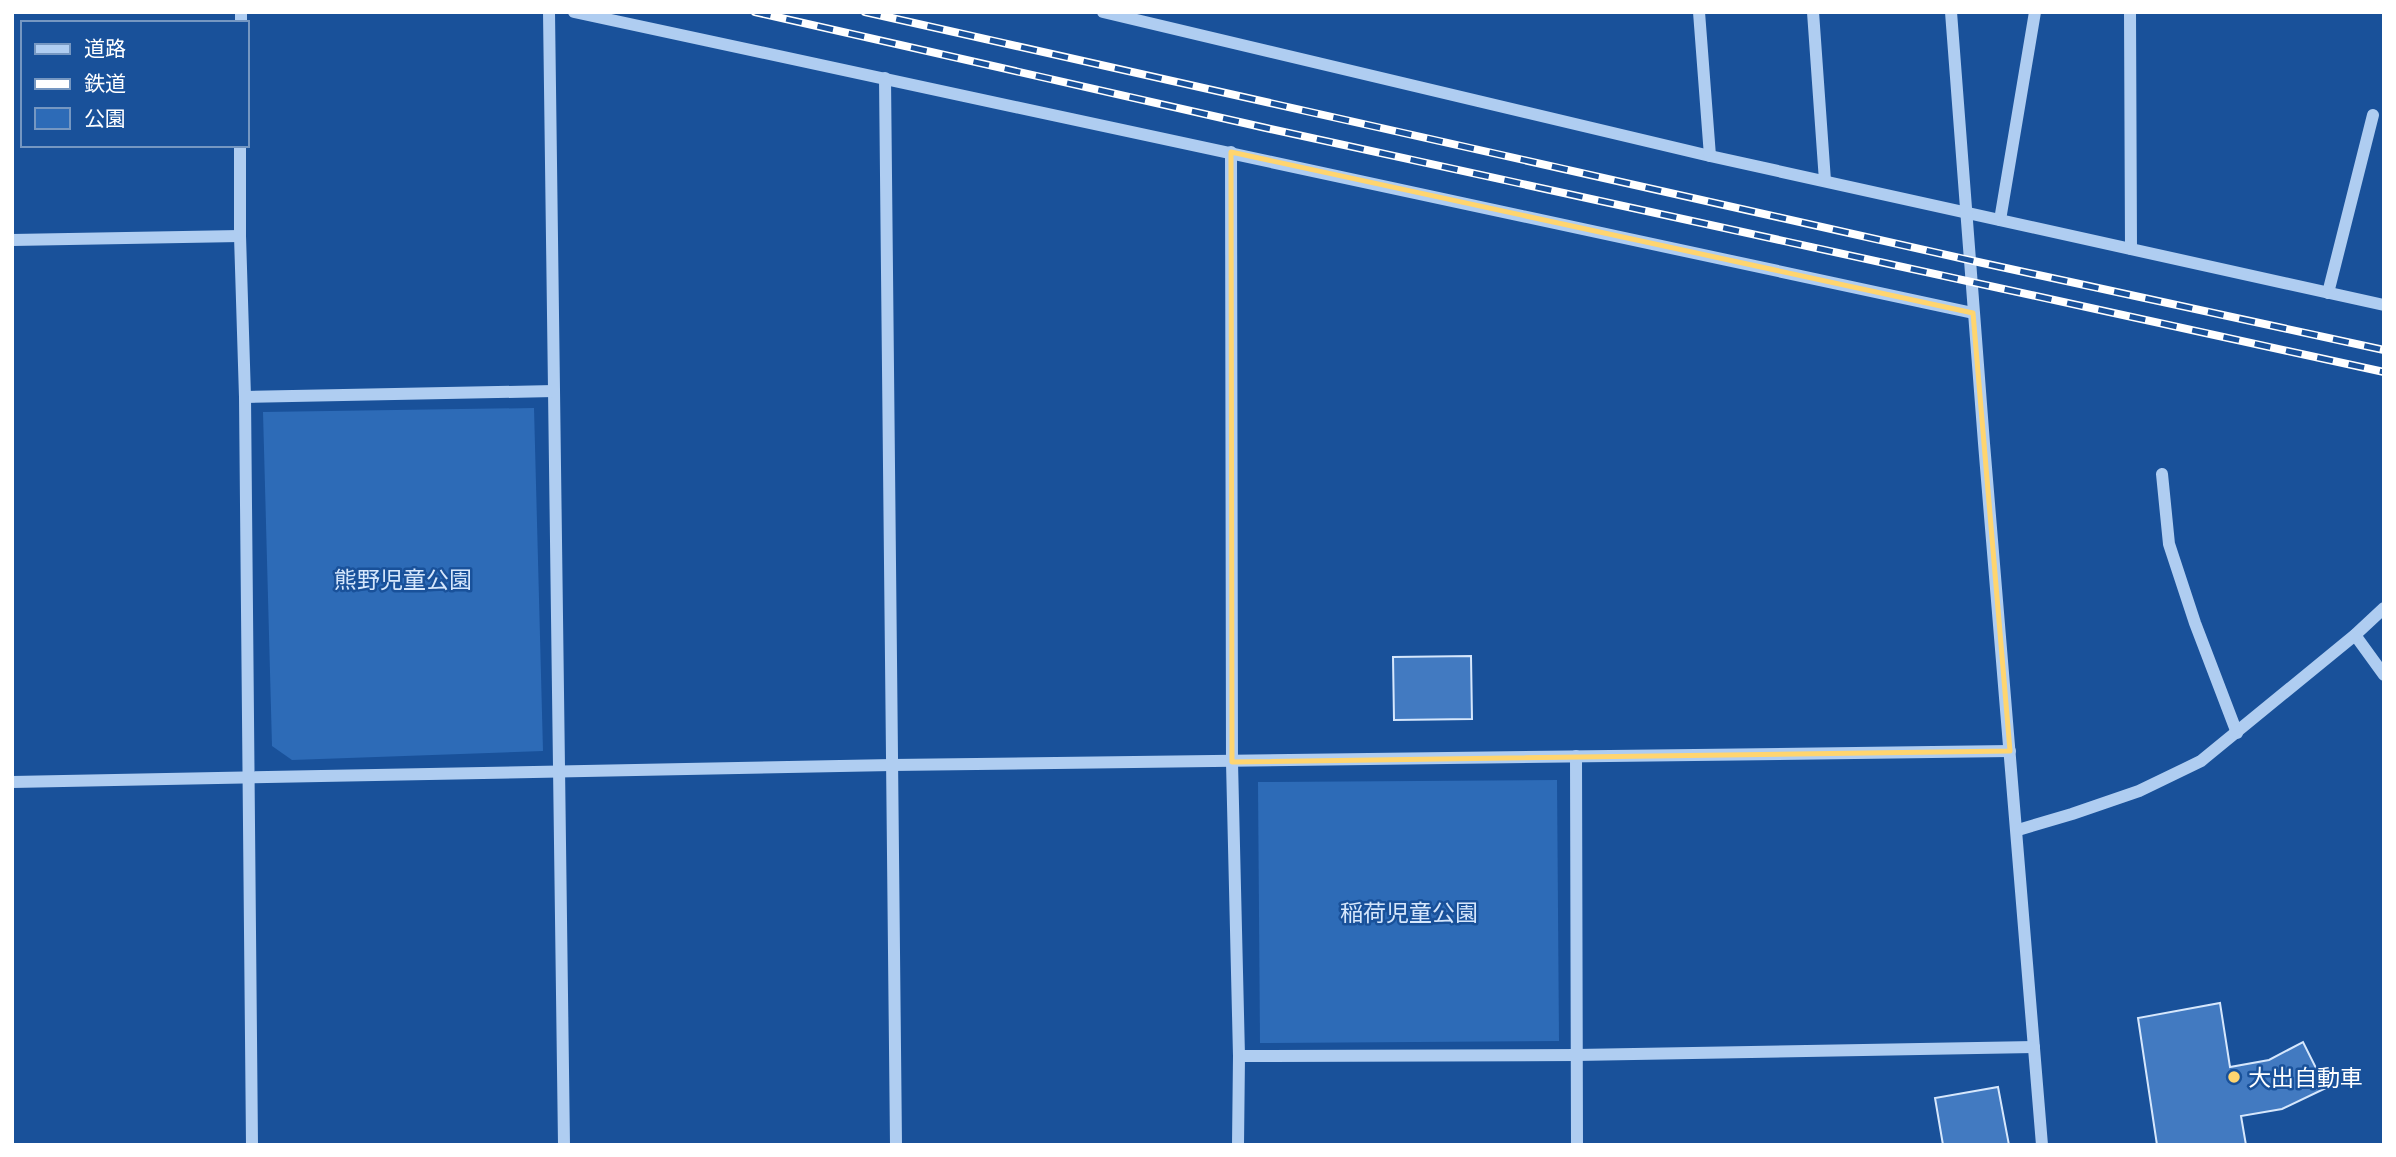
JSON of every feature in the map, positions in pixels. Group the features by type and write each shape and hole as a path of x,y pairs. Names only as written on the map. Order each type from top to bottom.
{"street":[{"path":"549,12 564,1145"},
{"path":"574,12 1973,313"},
{"path":"1103,12 1710,156 2384,305"},
{"path":"1699,12 1710,156"},
{"path":"1813,12 1825,181"},
{"path":"1951,12 1973,313 2018,830 2042,1145"},
{"path":"2000,220 2035,12"},
{"path":"2130,12 2131,249"},
{"path":"885,78 895,1145"},
{"path":"2328,293 2373,116"},
{"path":"240,147 250,779 251,1145"},
{"path":"1231,152 1232,762 1239,1056 1238,1145"},
{"path":"12,240 240,236"},
{"path":"245,397 554,391"},
{"path":"2162,474 2169,544 2237,733"},
{"path":"2018,830 2139,791 2201,761 2355,635 2384,608"},
{"path":"2355,635 2384,675"},
{"path":"12,782 892,765 2010,751"},
{"path":"1576,755 1577,1145"},
{"path":"1239,1056 1576,1055 2034,1047"}],"highlighted area":[{"path":"1231,152 1973,313 2010,751 1232,762"}],"green space":[{"name":"熊野児童公園","path":"534,408 543,751 292,760 272,746 263,412"},
{"name":"稲荷児童公園","path":"1557,780 1559,1041 1260,1043 1258,782"}],"building":[{"path":"1471,656 1472,719 1394,720 1393,657"},
{"name":"大出自動車","path":"2220,1003 2230,1067 2269,1060 2303,1042 2326,1088 2282,1109 2241,1116 2246,1145 2157,1145 2138,1018"},
{"path":"1998,1087 2009,1145 1943,1145 1935,1098"}],"railway":[{"path":"755,12 1266,128 2384,372"},
{"path":"865,12 1969,260 2384,350"}],"place":[{"name":"大出自動車","path":"2234,1077"}]}
